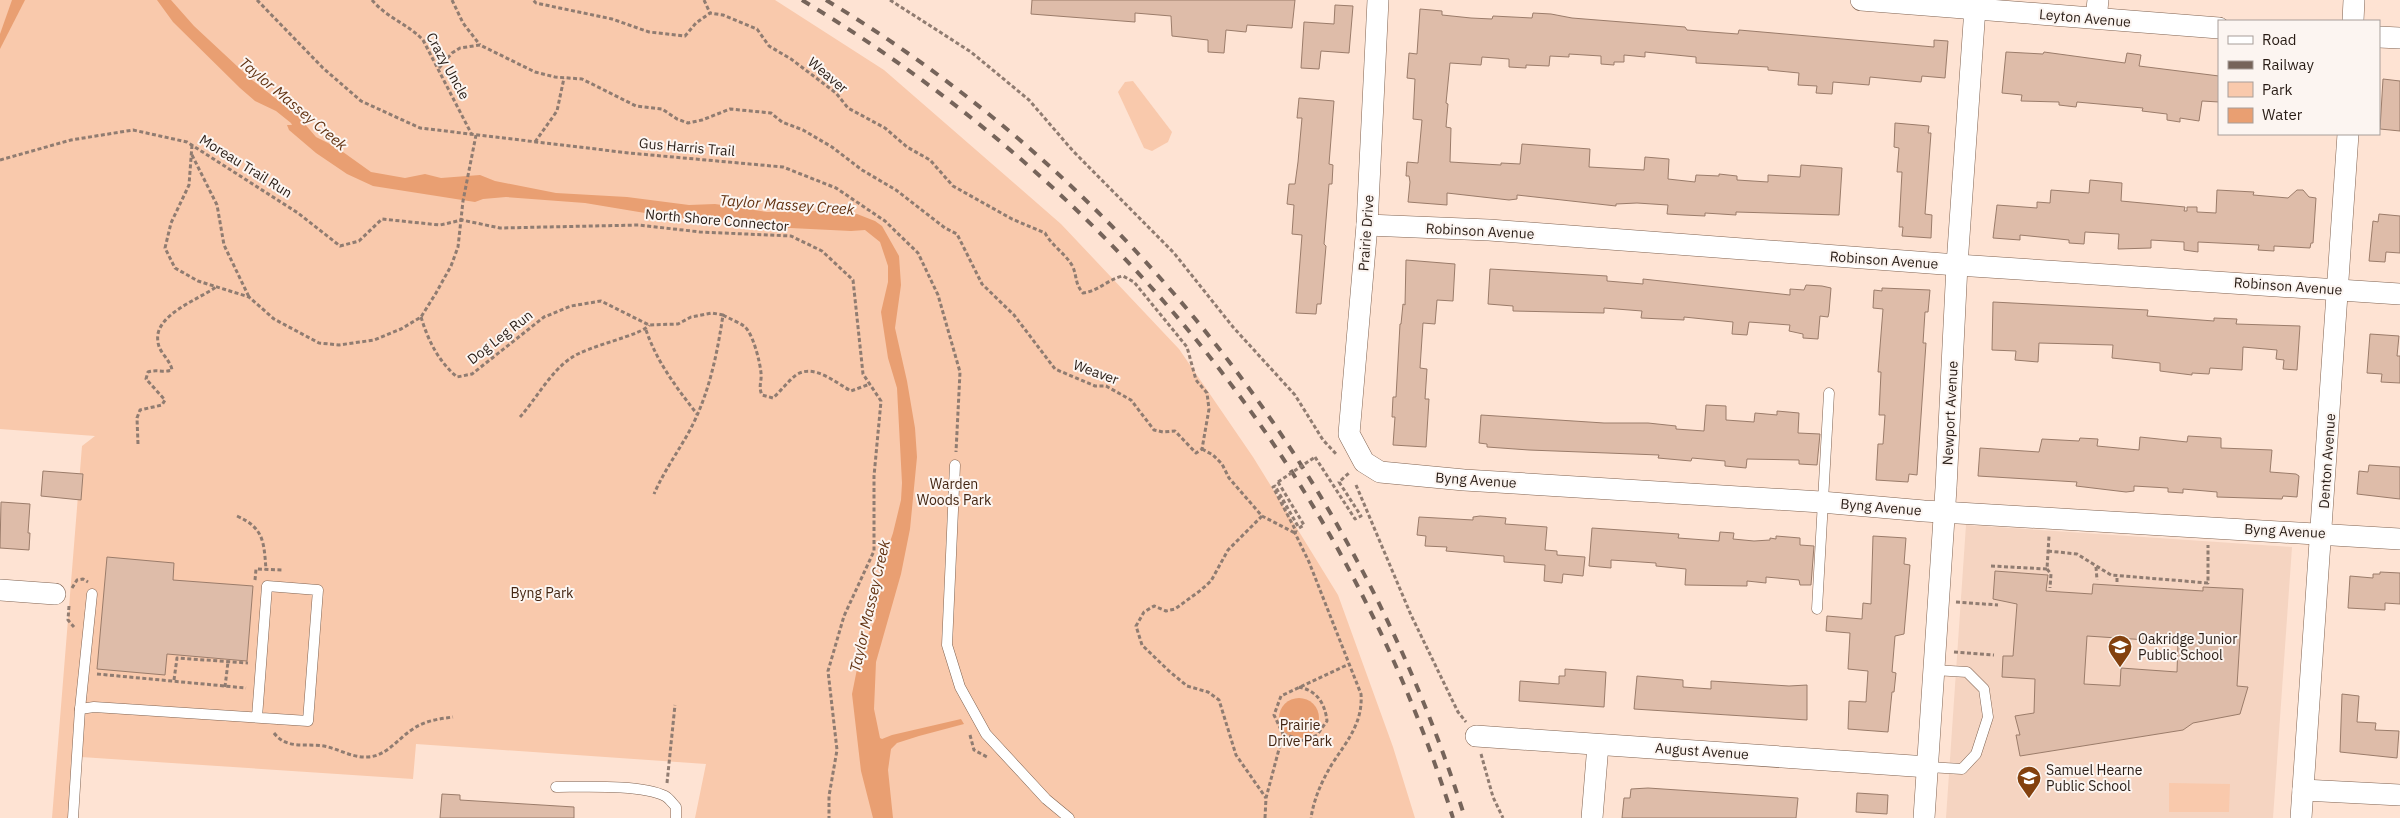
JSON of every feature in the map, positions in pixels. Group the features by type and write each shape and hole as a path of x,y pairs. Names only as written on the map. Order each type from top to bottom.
{"street":[{"name":"Prairie Drive","path":"1364,462 1349,434 1367,225 1378,0"},
{"name":"Leyton Avenue","path":"1862,0 1975,8 2097,9 2218,28"},
{"path":"2353,20 2354,0"},
{"name":"Newport Avenue","path":"1924,818 1944,512 1957,265 1975,8"},
{"path":"2380,37 2400,38"},
{"name":"Denton Avenue","path":"2301,818 2348,135"},
{"name":"Robinson Avenue","path":"1367,225 1499,231 1957,265 2400,294"},
{"name":"Byng Avenue","path":"1364,462 1380,472 1464,480 1821,502 1944,512 2400,539"},
{"path":"0,590 55,594"},
{"name":"August Avenue","path":"1476,736 1928,767"},
{"path":"1592,818 1598,744"},
{"path":"2303,790 2400,795"}],"lane":[{"path":"1816,610 1829,393"},
{"path":"955,465 948,644 960,687 986,734 1046,799 1068,818"},
{"path":"80,709 94,707 308,722 318,590 267,586 257,718"},
{"path":"73,818 80,709 92,594"},
{"path":"1928,767 1962,769 1976,754 1988,717 1984,689 1967,672 1935,661"},
{"path":"556,787 599,786 645,791 665,796 676,807 676,818"}],"path":[{"name":"Gus Harris Trail","path":"256,0 323,68 361,101 420,128 783,168 836,188 885,221 918,253 938,295 960,372 955,465"},
{"name":"Crazy Uncle","path":"372,0 380,10 396,21 412,28 424,40 439,68 448,92 474,135"},
{"path":"439,68 452,53 460,48 480,45 463,23 452,0"},
{"path":"533,0 536,3 612,19 649,32 680,36 685,36 696,23 710,13 704,0"},
{"path":"890,0 971,52 1029,100 1073,151 1174,253 1233,327 1295,395 1323,440 1338,456"},
{"name":"Weaver","path":"480,45 535,72 564,78 582,79 636,106 662,109 677,119 688,123 730,109 771,113 782,122 803,130 832,147 862,170 896,190 945,228 957,234 982,284 1014,315 1055,369 1095,386 1106,386 1118,392 1131,400 1154,430 1163,432 1175,431 1196,453 1202,449 1209,409 1207,393 1196,380 1187,347 1134,282 1123,276 1112,278 1094,292 1084,293 1078,287 1073,268 1050,243 1045,232 1012,219 953,186 930,160 907,147 885,128 848,108 836,93 791,59 769,46 757,29 723,15 710,13"},
{"path":"535,142 557,111 564,78"},
{"name":"Moreau Trail Run","path":"0,160 71,140 133,130 187,142 298,212 340,246 359,241 382,218 440,225 462,220"},
{"path":"192,155 217,205 224,245 249,297 274,319 319,343 339,345 374,340 401,329 421,316 451,266 458,247 463,201 470,169 474,135"},
{"path":"192,146 189,185 171,223 165,248 175,268 198,281 249,297"},
{"name":"North Shore Connector","path":"462,220 500,228 639,225 700,232 791,236 822,251 853,280 863,374 881,401 874,476 874,550 844,616 828,671 837,750 829,796 829,818"},
{"path":"138,444 137,418 140,410 162,405 165,400 146,379 148,372 172,370 171,364 158,346 159,326 189,302 204,296 216,287"},
{"name":"Dog Leg Run","path":"421,316 430,345 449,371 457,377 472,374 544,317 571,306 601,301 649,325 678,324 691,317 712,313 723,315"},
{"path":"654,494 664,471 697,414 706,394 717,356 723,315 745,327 751,338 757,352 762,375 759,387 762,396 774,398 797,375 807,372 829,377 851,391 870,384"},
{"path":"520,417 553,375 571,358 598,344 646,329 649,325"},
{"path":"646,329 653,350 672,383 697,414"},
{"path":"1202,449 1213,455 1222,464 1228,478 1262,516 1295,533"},
{"path":"1311,818 1314,799 1331,766 1355,730 1361,715 1361,694 1309,562 1295,533 1296,531 1273,487 1275,486 1299,528 1304,525 1278,482 1316,457 1355,519 1361,516 1339,482 1344,478"},
{"path":"1356,485 1415,623 1458,712 1476,736 1493,797 1503,818"},
{"path":"237,516 252,523 262,536 266,570"},
{"path":"1262,516 1228,550 1211,581 1202,590 1175,608 1166,611 1154,606 1144,612 1136,626 1142,645 1169,671 1187,686 1208,692 1219,700 1236,755 1266,798"},
{"path":"2049,532 2047,569 2051,574 2050,588"},
{"path":"2048,551 2077,554 2112,575 2208,583 2208,542"},
{"path":"1991,566 2047,569"},
{"path":"2096,566 2097,580"},
{"path":"254,588 256,569 282,570"},
{"path":"2117,576 2117,582"},
{"path":"1938,601 1998,605"},
{"path":"1935,661 1994,655"},
{"path":"248,672 250,657"},
{"path":"174,680 177,658 249,663"},
{"path":"225,687 228,662"},
{"path":"1265,818 1266,798 1283,734 1274,715 1280,696 1297,686 1349,664"},
{"path":"84,673 174,680 246,689 247,680"},
{"path":"1283,734 1305,741 1317,735 1327,720 1326,708 1319,698 1306,688 1297,686"},
{"path":"665,796 675,706"},
{"path":"270,728 278,738 290,744 323,746 346,754 370,757 385,752 411,730 430,720 453,717"}],"shaded area":[{"name":"Oakridge Junior Public School","path":"1966,525 2292,547 2273,818 1946,818"}],"green space":[{"name":"Warden Woods Park","path":"0,0 775,0 884,70 1061,224 1179,349 1253,457 1338,595 1393,747 1415,818 695,818 706,764 416,744 413,779 81,757 77,818 52,818 82,446 95,436 0,429"},
{"path":"1133,81 1172,132 1168,142 1152,151 1144,148 1118,92 1125,82"},
{"path":"2169,783 2230,784 2229,812 2169,812"}],"water":[{"path":"12,0 25,0 0,49 0,34"},
{"path":"157,0 171,0 194,26 252,80 297,115 316,137 336,147 371,172 405,178 425,174 441,178 480,175 495,181 556,193 627,197 689,205 715,204 767,212 816,211 857,214 882,226 899,256 901,285 895,328 907,381 915,428 917,457 910,529 901,574 876,662 874,709 880,738 882,739 961,719 964,724 897,743 891,749 888,770 893,818 873,818 861,771 852,694 861,649 876,618 875,586 893,533 901,500 902,483 897,388 888,358 881,312 888,282 888,266 880,242 865,230 770,227 748,221 669,217 585,203 506,197 483,199 475,202 373,186 347,174 316,153 289,130 287,125 292,125 291,123 276,111 255,101 173,22"},
{"path":"1299,698 1313,704 1319,718 1313,732 1299,738 1285,732 1279,718 1285,704"}],"building":[{"path":"1032,0 1295,0 1292,28 1247,25 1246,32 1226,30 1224,53 1208,52 1208,40 1172,36 1171,16 1135,13 1135,22 1031,14"},
{"path":"1335,5 1353,6 1349,53 1321,51 1319,69 1301,68 1304,22 1334,24"},
{"path":"1420,9 1442,11 1442,15 1471,18 1492,19 1493,16 1532,18 1533,13 1551,14 1572,18 1685,27 1687,30 1738,34 1739,30 1934,47 1934,40 1948,41 1945,78 1922,76 1921,82 1870,77 1869,85 1833,82 1832,94 1816,93 1817,86 1798,85 1799,73 1768,70 1768,67 1696,63 1696,57 1645,52 1645,57 1624,55 1624,62 1614,62 1614,65 1601,64 1601,56 1569,54 1569,57 1550,56 1549,66 1526,65 1526,68 1509,67 1509,59 1482,57 1481,65 1450,63 1446,127 1451,128 1450,162 1501,165 1501,163 1520,164 1522,144 1590,149 1589,167 1644,170 1645,157 1669,159 1668,179 1695,182 1696,175 1719,176 1719,174 1737,176 1737,180 1768,182 1768,175 1800,177 1801,165 1842,168 1839,215 1736,212 1736,215 1705,213 1705,216 1667,214 1668,205 1637,203 1616,204 1616,206 1517,195 1517,199 1509,200 1447,193 1447,205 1408,202 1410,182 1409,176 1406,176 1407,162 1418,163 1422,120 1413,119 1415,79 1407,78 1409,53 1417,54"},
{"path":"2006,52 2043,54 2044,52 2125,63 2127,53 2141,55 2139,66 2218,76 2218,102 2202,101 2199,121 2180,118 2180,122 2167,120 2167,114 2142,111 2143,108 2077,102 2076,107 2059,105 2059,102 2021,101 2022,95 2002,93"},
{"path":"2383,79 2400,81 2400,131 2380,129"},
{"path":"1299,98 1334,101 1329,164 1333,165 1332,184 1329,184 1321,304 1317,304 1316,314 1296,313 1302,235 1292,234 1294,205 1287,204 1289,184 1295,184 1298,162 1302,118 1297,118"},
{"path":"1895,123 1929,126 1928,133 1931,133 1925,214 1932,215 1931,238 1902,236 1903,227 1899,227 1902,172 1897,172 1899,148 1894,147"},
{"path":"2090,180 2122,183 2121,201 2185,207 2184,211 2187,211 2187,207 2197,207 2197,212 2216,213 2217,190 2254,192 2253,195 2288,198 2297,190 2303,190 2309,197 2316,198 2313,243 2311,243 2310,248 2274,246 2274,251 2258,250 2259,245 2198,242 2198,252 2184,250 2184,242 2151,240 2151,248 2118,249 2119,234 2085,232 2084,244 2069,243 2069,240 2020,235 2020,240 1993,238 1997,205 2037,208 2037,202 2050,203 2051,190 2089,193"},
{"path":"2379,214 2400,216 2400,253 2386,252 2385,262 2369,261 2373,221 2378,222"},
{"path":"1406,260 1455,264 1453,301 1437,300 1435,324 1423,323 1420,368 1427,369 1425,399 1429,399 1426,447 1393,445 1395,417 1392,417 1393,397 1396,397 1400,324 1403,304 1405,305"},
{"path":"1490,269 1607,276 1607,281 1643,284 1643,279 1790,295 1790,289 1804,290 1806,285 1822,286 1831,288 1829,312 1828,317 1820,316 1818,339 1803,338 1803,334 1789,331 1790,325 1749,322 1747,335 1732,334 1733,322 1684,317 1684,320 1641,318 1642,311 1604,308 1604,313 1513,311 1513,306 1488,304"},
{"path":"1882,288 1930,290 1928,312 1925,312 1923,343 1926,343 1917,475 1909,474 1908,482 1876,480 1878,444 1883,444 1885,415 1879,415 1881,372 1878,372 1883,309 1873,308 1874,290 1882,291"},
{"path":"1993,302 2148,310 2147,316 2214,321 2214,318 2237,319 2236,324 2300,326 2297,370 2283,369 2284,360 2276,359 2277,350 2243,347 2242,370 2210,368 2209,374 2192,373 2192,375 2160,371 2160,363 2112,358 2113,345 2039,343 2038,362 2015,360 2016,351 1992,350"},
{"path":"2370,334 2399,336 2397,356 2400,356 2400,383 2381,382 2382,374 2367,373"},
{"path":"1706,405 1726,406 1726,420 1754,422 1755,413 1777,415 1777,411 1799,413 1798,433 1820,434 1817,465 1799,464 1799,460 1747,459 1746,468 1725,466 1725,461 1692,458 1691,461 1658,458 1659,455 1487,447 1487,444 1479,443 1481,415 1604,423 1648,423 1676,426 1676,429 1704,431"},
{"path":"2188,436 2221,438 2221,448 2272,450 2270,472 2296,474 2299,476 2297,497 2283,496 2282,499 2217,497 2217,492 2183,489 2183,493 2168,492 2168,488 2134,486 2134,491 2126,492 2076,486 2077,482 1978,476 1980,448 2039,452 2042,439 2079,441 2080,438 2098,439 2097,446 2139,450 2140,437 2187,442"},
{"path":"2369,465 2400,467 2400,499 2357,494 2359,471 2368,472"},
{"path":"43,471 83,474 81,500 41,496"},
{"path":"1,502 30,504 29,550 0,548"},
{"path":"1419,517 1473,520 1473,517 1506,518 1505,524 1547,527 1545,550 1557,551 1557,555 1585,557 1583,576 1563,574 1562,583 1544,581 1545,565 1504,562 1504,556 1446,551 1447,547 1425,546 1426,536 1417,535"},
{"path":"1592,528 1679,534 1678,538 1719,541 1720,532 1734,533 1733,539 1754,541 1770,540 1770,538 1776,539 1776,536 1800,538 1800,545 1814,546 1811,585 1800,585 1799,580 1766,577 1766,583 1747,581 1747,586 1685,585 1686,569 1656,566 1656,563 1611,560 1611,568 1589,566"},
{"path":"1873,536 1906,538 1904,564 1910,565 1904,634 1895,636 1892,672 1896,673 1888,732 1848,729 1849,701 1866,702 1868,671 1848,669 1850,633 1826,631 1827,616 1862,619 1863,603 1871,604"},
{"path":"107,557 174,563 173,580 253,586 247,661 167,654 165,675 97,669"},
{"path":"1995,571 2048,575 2046,591 2092,594 2093,584 2203,591 2203,587 2243,589 2237,686 2248,687 2240,714 2193,723 2183,730 2020,756 2016,735 2020,735 2015,716 2034,713 2035,679 2002,677 2003,656 2013,656 2017,604 1993,599","holes":["2087,636 2178,642 2177,672 2121,668 2120,686 2084,684"]},
{"path":"2380,572 2400,573 2400,604 2385,603 2385,610 2348,608 2350,576 2373,578 2373,574 2380,574"},
{"path":"1565,669 1606,672 1604,707 1519,701 1520,681 1559,684 1559,676 1565,676"},
{"path":"1637,676 1683,680 1683,687 1711,689 1711,681 1789,686 1807,685 1807,720 1634,709"},
{"path":"2342,694 2359,696 2357,722 2376,723 2375,730 2399,731 2397,758 2340,752"},
{"path":"1648,788 1798,798 1796,818 1622,818 1624,798 1630,798 1631,789"},
{"path":"1857,793 1888,795 1887,814 1856,812"},
{"path":"442,794 460,795 460,800 574,807 574,818 440,818"}],"railway":[{"path":"802,0 915,75 1020,158 1116,250 1203,349 1281,455 1349,569 1406,690 1453,818"},
{"path":"826,0 937,74 1040,158 1135,250 1220,351 1297,458 1363,572 1419,693 1465,818"}],"place":[{"name":"Oakridge Junior Public School","path":"2120,668"},
{"name":"Samuel Hearne Public School","path":"2029,799"}],"water label":[{"name":"Taylor Massey Creek","path":"293,104"},
{"name":"Taylor Massey Creek","path":"787,205"},
{"name":"Taylor Massey Creek","path":"870,606"}],"park label":[{"name":"Byng Park","path":"542,593"},
{"name":"Prairie Drive Park","path":"1300,734"}]}
